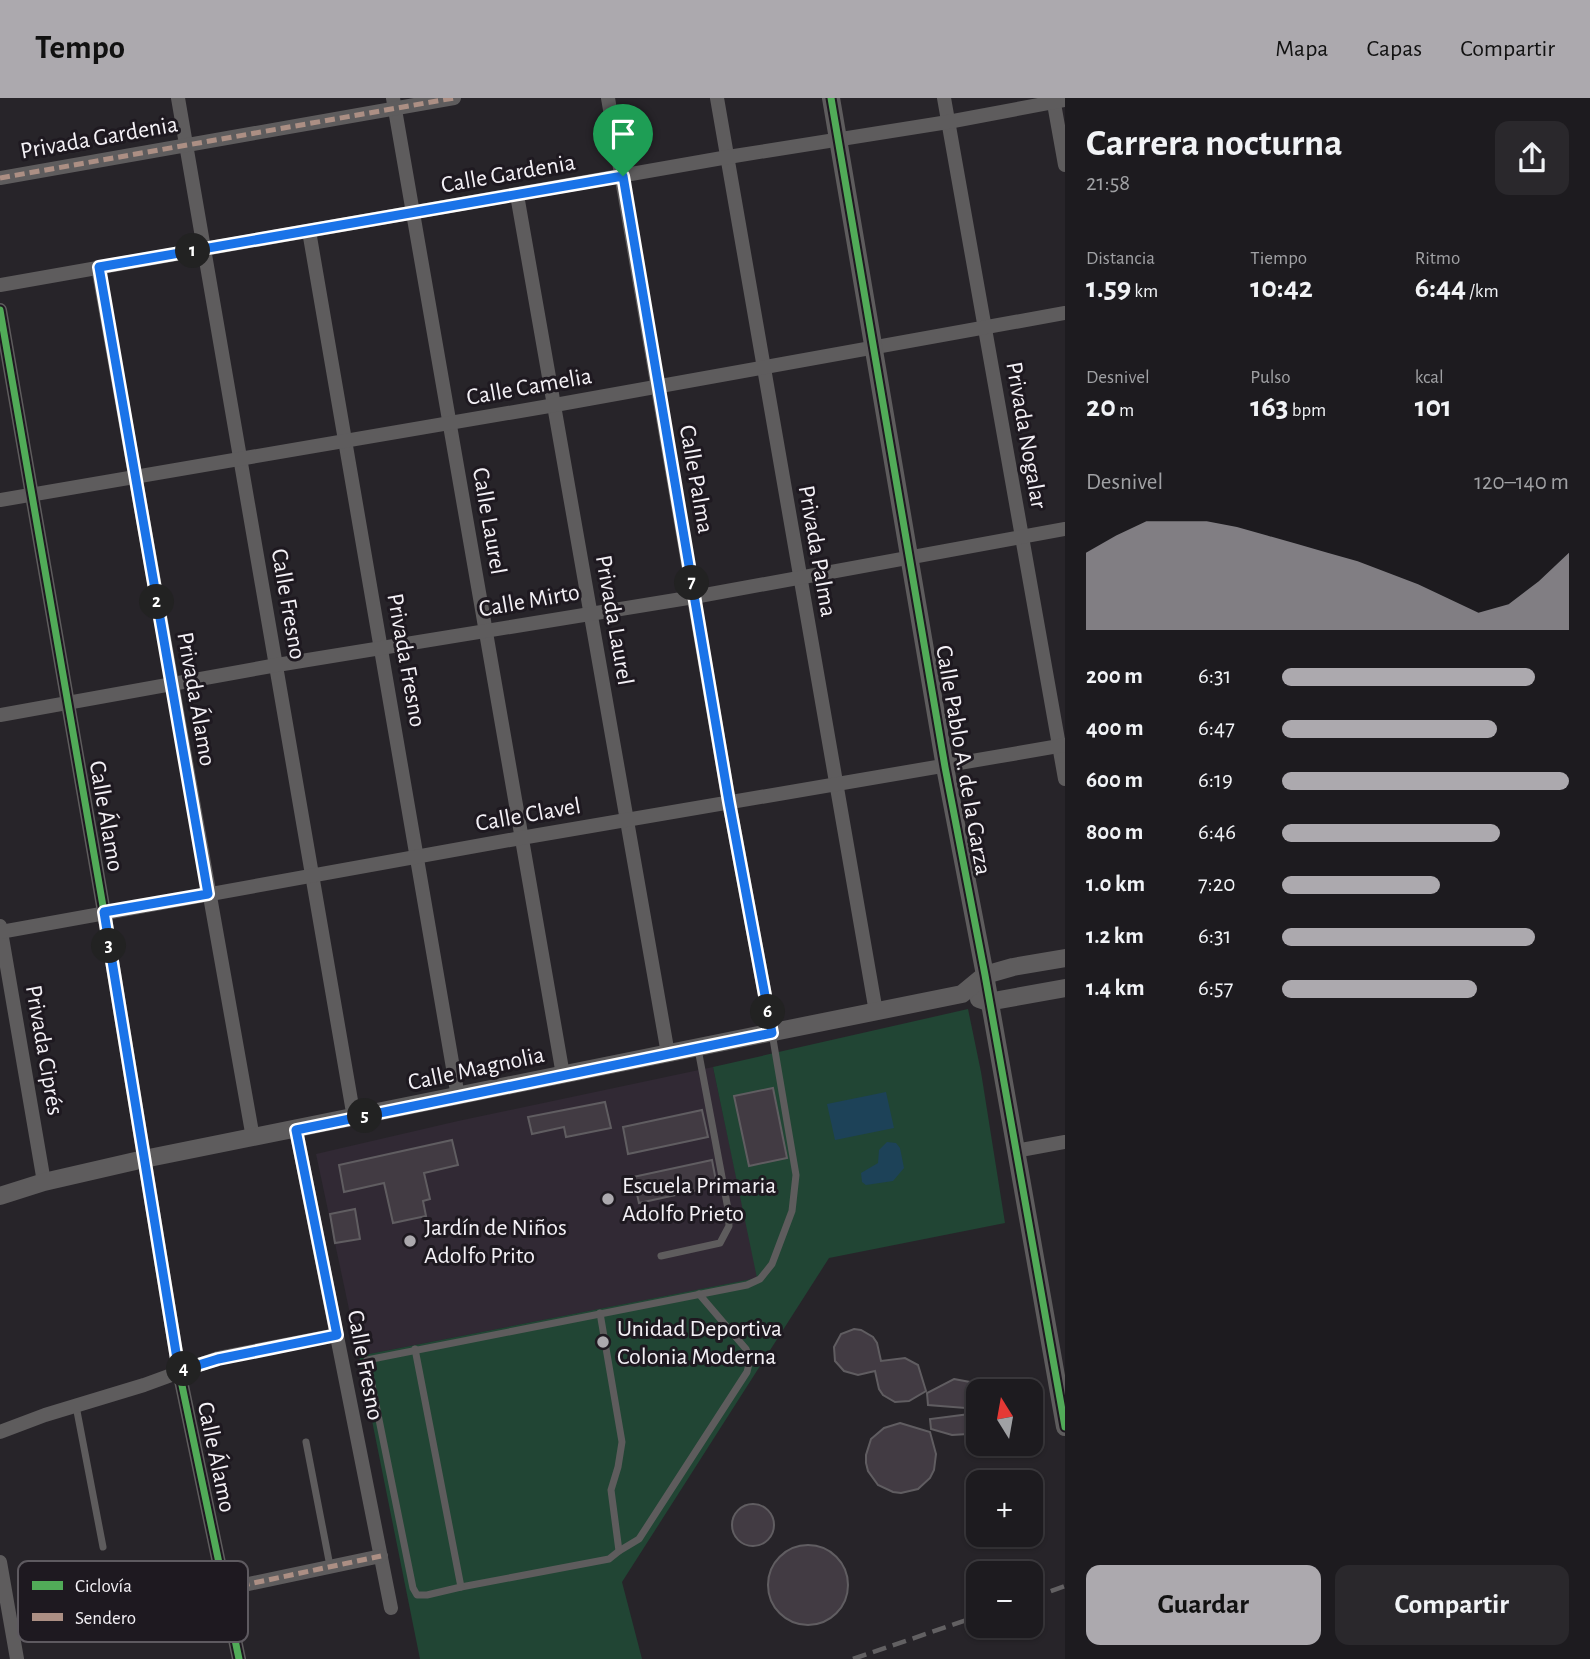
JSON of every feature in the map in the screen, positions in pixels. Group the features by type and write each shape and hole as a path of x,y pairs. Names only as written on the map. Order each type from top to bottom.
{"street":[{"name":"Calle Fresno","path":"178,98 355,1118"},
{"name":"Privada Gardenia","path":"0,177 186,145 394,103 454,98"},
{"name":"Calle Palma","path":"608,98 729,802 772,1033"},
{"name":"Privada Palma","path":"717,98 876,1012"},
{"name":"Calle Pablo A. de la Garza","path":"831,98 945,766 1015,1151 1058,1353 1065,1427"},
{"name":"Privada Nogalar","path":"944,98 1062,745 1065,779"},
{"name":"Calle Gardenia","path":"0,285 728,157 948,122 1057,100"},
{"path":"1057,100 1065,165"},
{"name":"Calle Laurel","path":"394,103 563,1075"},
{"name":"Privada Laurel","path":"517,195 668,1054"},
{"name":"Privada Fresno","path":"309,231 458,1097"},
{"name":"Privada Álamo","path":"99,267 253,1138"},
{"name":"Calle Álamo","path":"0,310 104,912 179,1371 219,1561"},
{"name":"Calle Camelia","path":"0,500 659,387 1065,313"},
{"name":"Calle Mirto","path":"0,715 591,612 694,597 1065,529"},
{"name":"Calle Clavel","path":"0,930 1062,745"},
{"name":"Privada Ciprés","path":"0,930 44,1182"},
{"name":"Calle Magnolia","path":"0,1196 44,1182 144,1160 962,994 985,975 1065,958"},
{"name":"Calle Magnolia","path":"962,994 988,1002 1065,988"},
{"name":"Calle Fresno","path":"296,1130 391,1608"},
{"path":"1015,1151 1065,1142"},
{"path":"0,1432 44,1415 218,1359 337,1335"},
{"path":"248,1583 381,1556"},
{"path":"0,1562 17,1659"}],"lane":[{"path":"699,1294 746,1349 750,1360 747,1372 639,1539 609,1559 417,1595 413,1588 367,1360 415,1349 600,1314 699,1294 747,1285 760,1279 772,1264 792,1211 796,1175 772,1033"},
{"path":"661,1256 720,1243 729,1226 698,1048"},
{"path":"600,1314 622,1442 611,1490 619,1551"},
{"path":"415,1349 461,1587"},
{"path":"76,1405 103,1547"},
{"path":"306,1442 330,1566"}],"shaded area":[{"name":"Escuela Primaria Adolfo Prieto","path":"713,1067 758,1278 359,1356 316,1154"}],"green space":[{"name":"Unidad Deportiva Colonia Moderna","path":"968,1009 1005,1223 829,1258 622,1582 642,1659 420,1659 359,1356 757,1278 713,1067"}],"water":[{"path":"886,1092 894,1128 835,1140 827,1104"},
{"path":"887,1142 896,1143 900,1148 904,1168 893,1181 866,1185 862,1182 861,1173 878,1163 879,1150"}],"building":[{"path":"773,1088 787,1158 749,1166 734,1096"},
{"path":"605,1102 611,1128 566,1137 564,1127 532,1134 528,1117"},
{"path":"702,1110 708,1137 628,1154 623,1127"},
{"path":"452,1140 458,1165 424,1173 430,1199 423,1201 426,1216 393,1223 384,1183 344,1192 339,1165"},
{"path":"712,1160 717,1186 639,1203 633,1177"},
{"path":"355,1209 360,1239 335,1243 330,1214"},
{"path":"854,1329 873,1337 881,1361 905,1358 918,1365 926,1391 909,1401 895,1402 883,1395 879,1389 875,1371 858,1375 844,1371 835,1361 834,1347 841,1334"},
{"path":"954,1379 966,1381 966,1408 928,1405 927,1393"},
{"path":"966,1414 966,1434 952,1435 931,1429 930,1419"},
{"path":"900,1423 930,1432 936,1454 930,1478 918,1489 901,1493 878,1485 866,1463 871,1439 884,1428"},
{"path":"753,1504 768,1510 774,1525 768,1540 753,1546 738,1540 732,1525 738,1510"},
{"path":"808,1545 823,1548 836,1557 845,1570 848,1585 845,1600 836,1613 823,1622 808,1625 793,1622 780,1613 771,1600 768,1585 771,1570 780,1557 793,1548"}],"railway":[{"path":"1043,1594 1065,1586"},
{"path":"853,1659 966,1620"}],"marked path":[{"path":"0,178 454,98"},
{"path":"248,1584 381,1556"}],"cycle path":[{"path":"831,98 945,767 985,975 1065,1427"},
{"path":"0,310 104,912 179,1371 219,1561"},
{"path":"235,1642 239,1659"}],"place":[{"name":"Escuela Primaria Adolfo Prieto","path":"608,1199"},
{"name":"Jardín de Niños Adolfo Prito","path":"410,1241"},
{"name":"Unidad Deportiva Colonia Moderna","path":"603,1342"}],"route":[{"path":"623,176 729,802 772,1033 296,1130 337,1335 218,1359 179,1371 104,912 208,894 99,267 623,176"}]}
